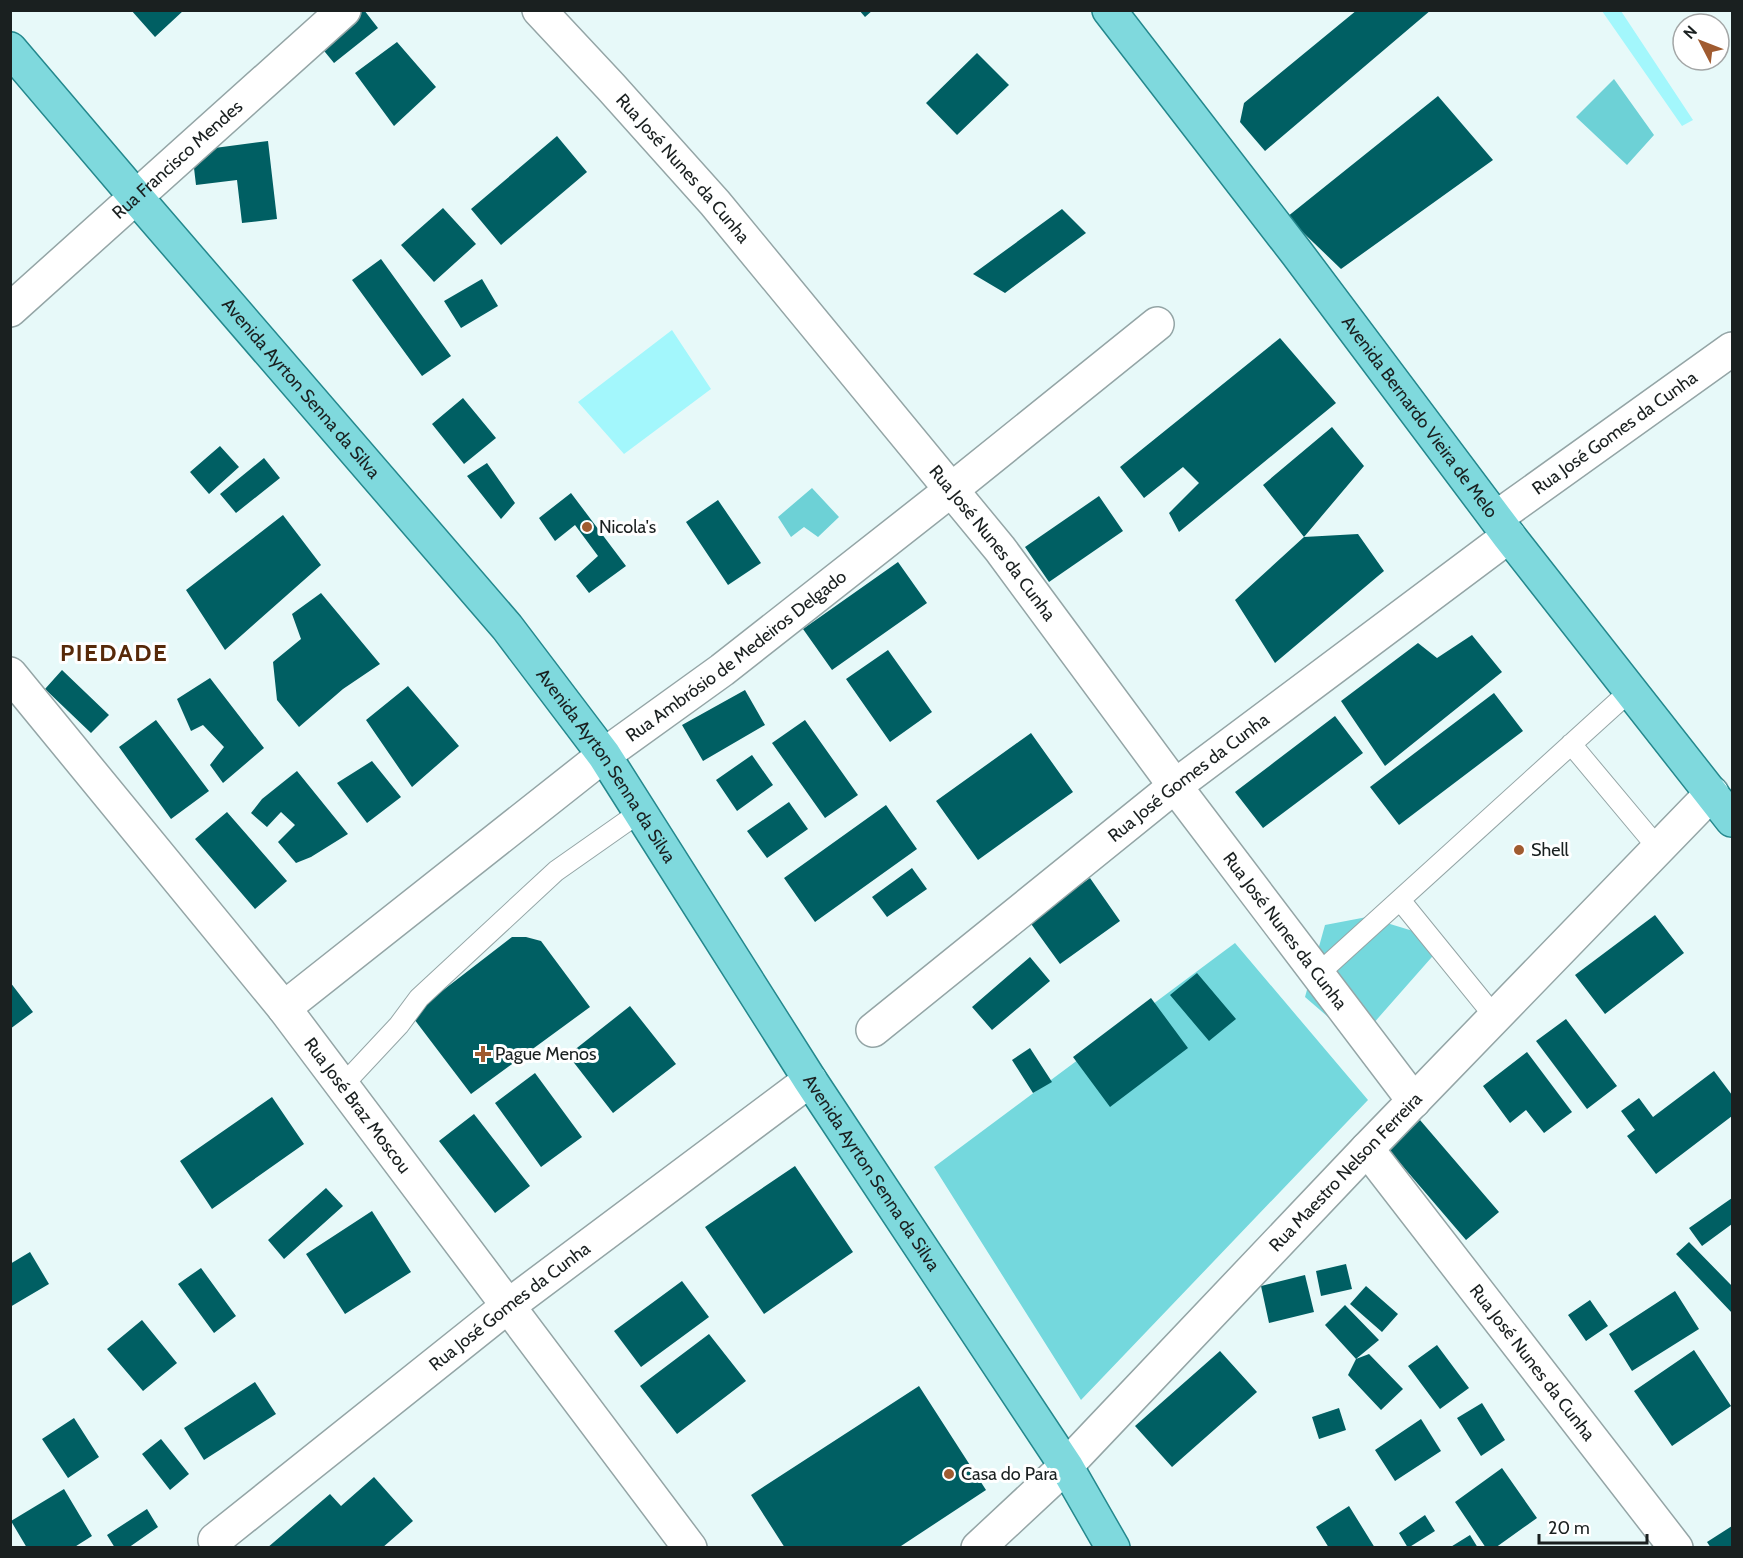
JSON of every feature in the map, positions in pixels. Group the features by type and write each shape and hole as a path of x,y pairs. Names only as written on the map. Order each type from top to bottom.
{"main road":[{"name":"Avenida Bernardo Vieira de Melo","path":"1109,10 1296,252 1503,527 1732,820"},
{"name":"Avenida Ayrton Senna da Silva","path":"10,49 507,627 604,755 810,1080 1066,1466 1113,1548"}],"street":[{"name":"Rua Francisco Mendes","path":"10,310 344,10"},
{"name":"Rua José Nunes da Cunha","path":"539,10 715,203 1000,549 1175,786 1414,1101"},
{"name":"Rua Ambrósio de Medeiros Delgado","path":"284,1008 604,755 722,670 1157,324"},
{"name":"Rua José Gomes da Cunha","path":"873,1030 1175,786 1732,349"},
{"name":"Rua José Braz Moscou","path":"10,674 284,1008 690,1548"},
{"name":"Rua Maestro Nelson Ferreira","path":"978,1548 1066,1466 1367,1149 1712,793"},
{"name":"Rua José Gomes da Cunha","path":"215,1540 508,1306 810,1080"},
{"name":"Rua José Nunes da Cunha","path":"1367,1149 1676,1548"}],"lane":[{"path":"1317,975 1631,690"},
{"path":"1571,744 1658,848"},
{"path":"342,1086 399,1025 419,998 556,871 640,812"},
{"path":"1400,900 1495,1017"}],"shaded area":[{"path":"1602,11 1621,11 1693,120 1682,126"},
{"path":"1614,79 1654,135 1627,165 1576,117"},
{"path":"672,330 711,389 624,454 578,402"},
{"path":"812,488 839,517 818,537 804,527 791,537 778,517"},
{"path":"1367,917 1446,941 1357,1042 1305,997 1325,925"},
{"path":"1235,943 1368,1100 1081,1400 934,1167"}],"building":[{"path":"131,10 184,10 155,37"},
{"path":"353,10 364,10 378,28 334,63 316,41"},
{"path":"859,10 873,10 865,17"},
{"path":"1357,10 1431,10 1265,151 1240,122 1244,103"},
{"path":"397,42 436,87 394,126 355,73"},
{"path":"977,53 1009,85 957,135 926,103"},
{"path":"1438,96 1493,160 1341,269 1287,217"},
{"path":"557,136 587,172 501,245 471,209"},
{"path":"268,141 277,219 242,223 237,180 196,185 192,151"},
{"path":"443,208 476,244 434,282 401,245"},
{"path":"1062,209 1086,233 1005,293 973,274"},
{"path":"381,259 451,356 422,376 352,280"},
{"path":"482,279 498,306 461,328 444,301"},
{"path":"1280,338 1336,403 1179,532 1169,513 1199,483 1183,467 1144,498 1120,467"},
{"path":"463,398 496,438 464,464 432,424"},
{"path":"1332,427 1364,466 1304,537 1263,485"},
{"path":"220,446 239,467 209,494 190,472"},
{"path":"264,458 280,478 236,513 220,494"},
{"path":"487,463 515,503 501,519 467,476"},
{"path":"571,493 626,566 589,593 576,576 598,556 575,525 555,541 539,518"},
{"path":"1099,496 1123,531 1049,582 1025,547"},
{"path":"718,500 761,563 728,585 686,522"},
{"path":"283,515 321,565 225,650 186,590"},
{"path":"1358,534 1384,571 1275,663 1235,600 1304,537"},
{"path":"898,562 927,603 832,670 803,629"},
{"path":"321,593 380,664 343,689 299,727 277,700 273,662 301,639 292,614"},
{"path":"1472,635 1502,672 1385,766 1341,701 1418,643 1437,658"},
{"path":"888,650 932,712 890,742 846,679"},
{"path":"62,670 109,715 91,733 45,689"},
{"path":"210,678 264,748 223,783 210,765 224,747 203,725 191,731 177,699"},
{"path":"408,686 459,746 412,787 366,720"},
{"path":"745,690 765,725 703,761 682,725"},
{"path":"1494,693 1523,731 1399,825 1370,787"},
{"path":"1335,716 1363,753 1263,828 1235,792"},
{"path":"156,720 209,791 171,819 119,747"},
{"path":"805,720 858,795 825,818 772,743"},
{"path":"1031,733 1073,792 978,860 936,801"},
{"path":"752,755 773,785 737,811 716,780"},
{"path":"372,761 401,797 367,823 337,783"},
{"path":"297,771 348,834 311,857 296,863 278,842 295,825 281,812 267,827 251,813 262,799"},
{"path":"789,802 808,829 767,858 747,831"},
{"path":"886,805 917,849 815,922 784,878"},
{"path":"227,812 287,881 255,909 195,839"},
{"path":"912,868 927,889 887,917 872,897"},
{"path":"1090,878 1120,921 1060,964 1029,921"},
{"path":"1655,915 1684,953 1605,1014 1575,975"},
{"name":"Pague Menos","path":"512,937 526,937 541,941 590,1007 471,1094 411,1015"},
{"path":"1030,957 1050,981 992,1030 972,1007"},
{"path":"1197,973 1236,1019 1209,1041 1170,995"},
{"path":"10,982 33,1012 10,1029"},
{"path":"1151,998 1188,1048 1110,1107 1073,1057"},
{"path":"630,1006 676,1064 613,1113 568,1055"},
{"path":"1566,1019 1617,1086 1587,1109 1536,1041"},
{"path":"1030,1048 1052,1082 1033,1093 1012,1060"},
{"path":"1527,1052 1572,1112 1544,1133 1526,1110 1510,1123 1483,1086"},
{"path":"1714,1071 1732,1095 1732,1116 1656,1174 1627,1136 1635,1130 1621,1111 1639,1098 1653,1117"},
{"path":"535,1073 582,1137 541,1167 495,1103"},
{"path":"272,1097 304,1144 212,1209 180,1161"},
{"path":"474,1114 530,1186 495,1213 439,1141"},
{"path":"1420,1120 1499,1212 1466,1240 1388,1149"},
{"path":"795,1166 853,1252 764,1314 705,1227"},
{"path":"326,1188 343,1206 284,1259 268,1240"},
{"path":"1732,1198 1732,1224 1702,1246 1689,1228"},
{"path":"372,1211 411,1272 345,1314 306,1254"},
{"path":"1689,1242 1732,1286 1732,1313 1676,1254"},
{"path":"30,1252 49,1284 10,1307 10,1264"},
{"path":"1346,1264 1352,1289 1321,1296 1316,1271"},
{"path":"201,1268 236,1316 214,1333 178,1284"},
{"path":"1305,1275 1314,1312 1269,1323 1261,1286"},
{"path":"682,1281 709,1317 641,1367 614,1331"},
{"path":"1366,1286 1398,1314 1382,1332 1350,1304"},
{"path":"1675,1291 1699,1329 1632,1371 1609,1334"},
{"path":"1590,1300 1608,1326 1586,1341 1568,1315"},
{"path":"1345,1305 1379,1340 1356,1359 1325,1325"},
{"path":"142,1320 177,1363 143,1391 107,1349"},
{"path":"709,1334 746,1381 677,1434 640,1386"},
{"path":"1437,1345 1469,1388 1440,1409 1408,1366"},
{"path":"1694,1350 1731,1406 1672,1446 1634,1391"},
{"path":"1220,1351 1257,1392 1172,1467 1135,1426"},
{"path":"1369,1354 1403,1389 1381,1410 1348,1375 1356,1359"},
{"path":"255,1382 276,1414 204,1460 184,1428"},
{"path":"919,1386 986,1490 898,1548 785,1548 751,1495"},
{"path":"1482,1403 1505,1440 1481,1456 1457,1418"},
{"path":"1339,1408 1346,1430 1319,1439 1312,1417"},
{"path":"74,1418 99,1457 68,1478 42,1439"},
{"path":"1421,1419 1441,1451 1395,1481 1375,1450"},
{"path":"161,1439 189,1474 170,1490 142,1454"},
{"path":"1502,1468 1537,1518 1495,1548 1486,1548 1455,1502"},
{"path":"374,1477 413,1521 382,1548 267,1548 330,1494 341,1506"},
{"path":"64,1489 92,1536 73,1548 27,1548 11,1521"},
{"path":"1349,1506 1375,1548 1329,1548 1316,1527"},
{"path":"147,1509 158,1527 128,1548 115,1548 107,1535"},
{"path":"1425,1515 1435,1531 1408,1548 1399,1533"},
{"path":"1732,1526 1732,1548 1711,1548 1707,1542"},
{"path":"1470,1535 1478,1548 1449,1548"}],"place":[{"name":"Nicola's","path":"587,527"},
{"name":"Shell","path":"1519,850"},
{"name":"Pague Menos","path":"483,1054"},
{"name":"Casa do Para","path":"949,1474"}],"district":[{"name":"PIEDADE","path":"114,652"}]}
